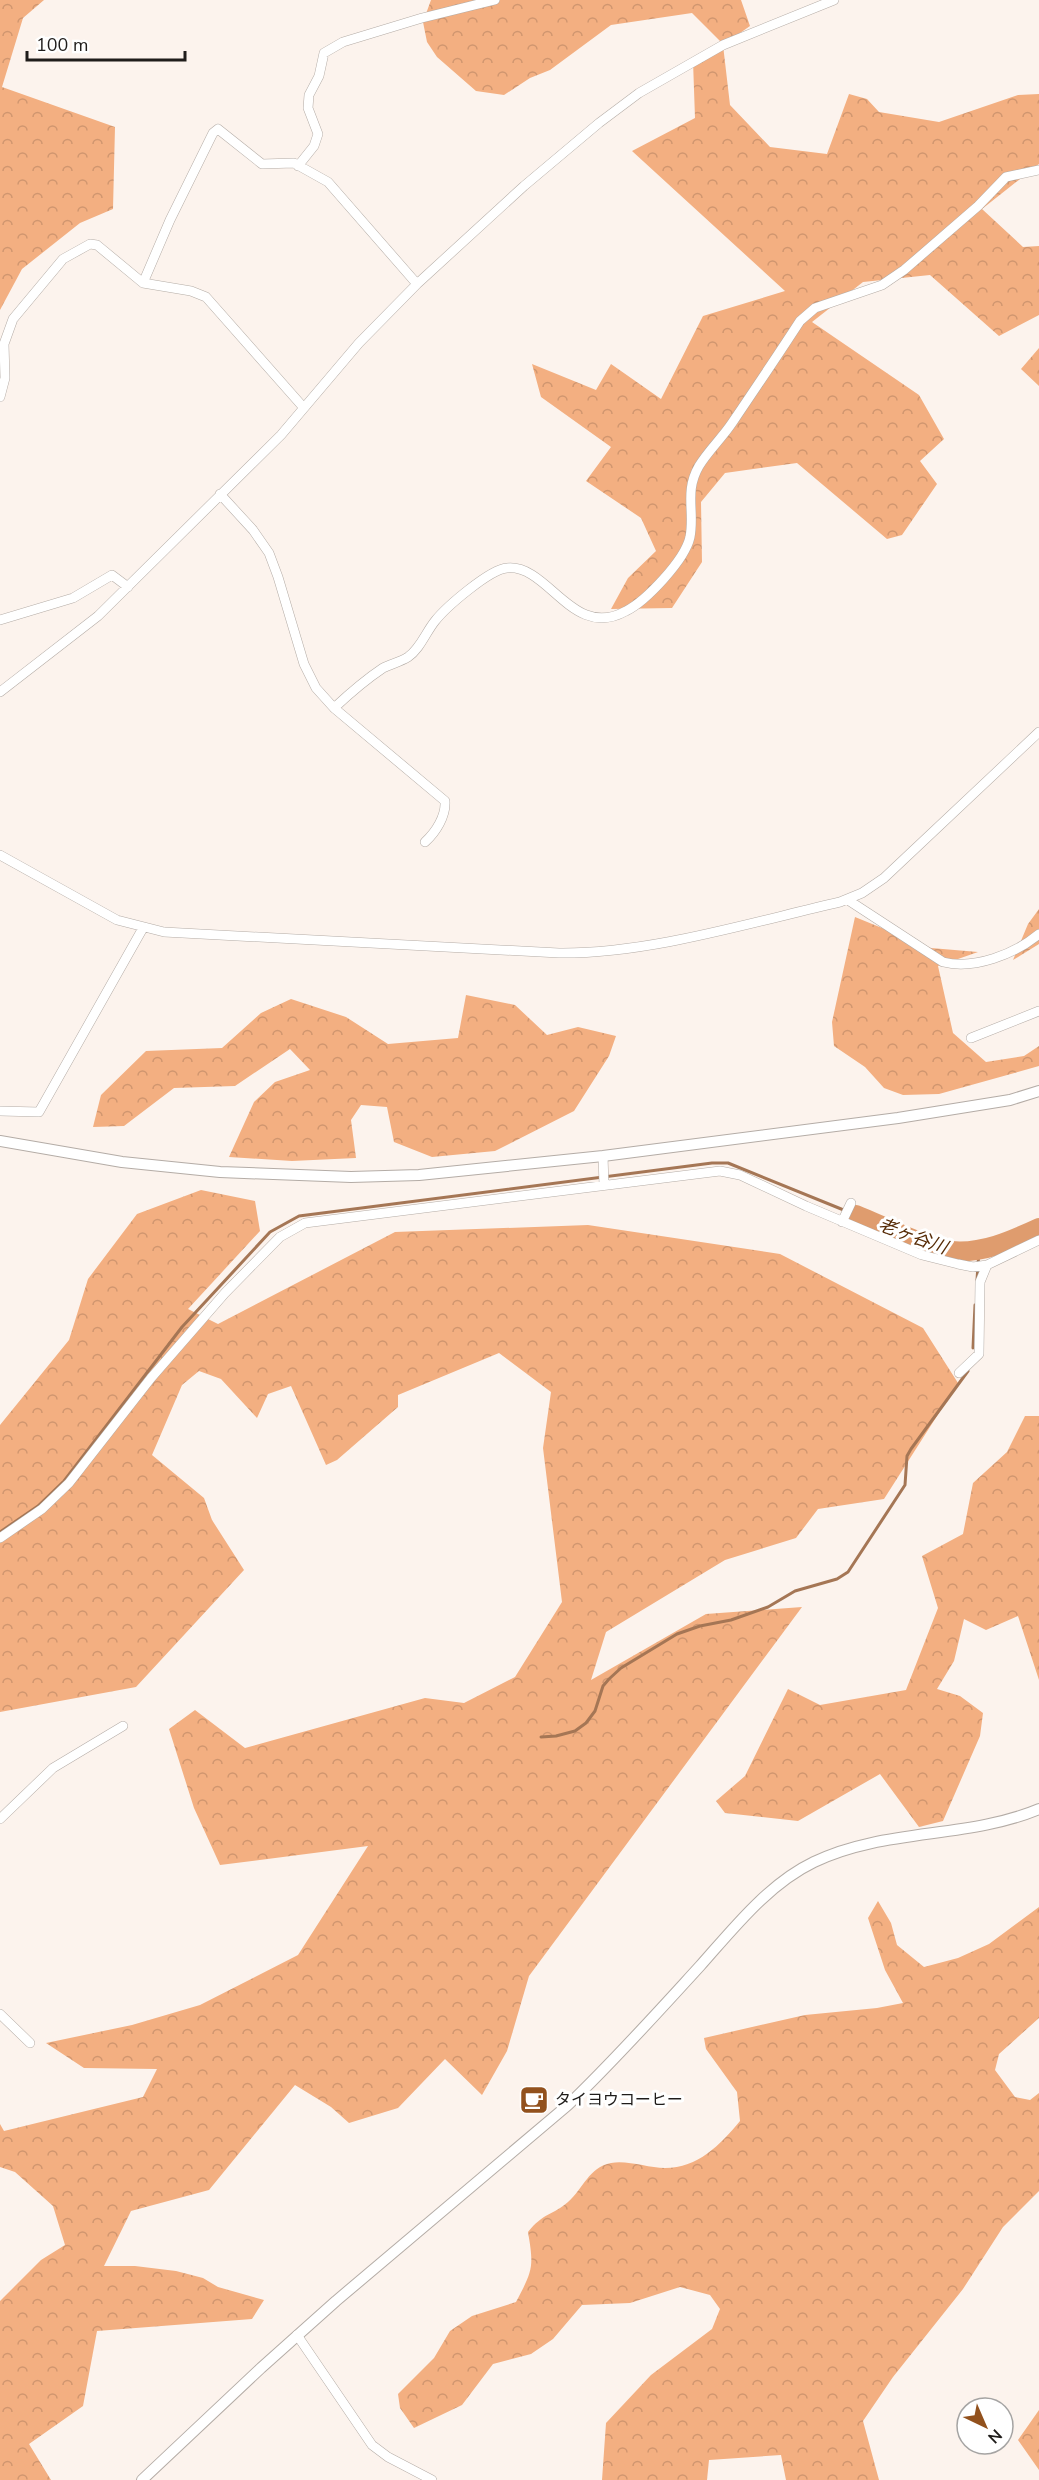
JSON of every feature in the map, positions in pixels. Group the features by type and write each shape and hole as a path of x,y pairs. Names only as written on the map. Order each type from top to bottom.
{"street":[{"path":"298,166 314,146 318,134 308,108 309,94 319,76 324,53 343,42 422,18 495,0"},
{"path":"0,692 98,616 281,435 359,343 417,284 524,186 639,93 723,45 834,0"},
{"path":"143,283 170,220 213,133 218,129 262,164 294,164 328,182 417,284"},
{"path":"334,708 376,673 409,656 435,621 460,597 503,568 516,568 528,573 569,605 595,618 615,617 629,610 661,581 686,548 690,536 690,486 699,466 730,425 800,321 815,308 882,285 904,270 978,206 1006,177 1039,170"},
{"path":"0,397 5,378 4,344 13,319 63,259 90,244 98,245 143,283 191,291 206,297 304,408"},
{"path":"220,494 254,530 269,553 304,664 316,688 334,708 445,801 446,809 442,818 425,842"},
{"path":"0,620 73,598 112,575 128,587"},
{"path":"0,855 117,920 164,932 587,953 636,947 848,900 884,878 1039,732"},
{"path":"848,900 942,962 950,964 968,964 989,959 1028,943 1039,934"},
{"path":"0,1111 39,1112 143,928"},
{"path":"971,1038 1039,1011"},
{"path":"0,1141 122,1162 220,1172 351,1177 419,1175 604,1161 1010,1100 1039,1091"},
{"path":"604,1161 604,1183"},
{"path":"0,1538 42,1509 69,1483 151,1378 225,1293 280,1237 305,1223 604,1183 720,1171 740,1175 842,1222 922,1255 981,1266 1039,1240"},
{"path":"842,1222 851,1203"},
{"path":"959,1373 979,1354 981,1266"},
{"path":"0,1819 53,1768 123,1726"},
{"path":"142,2480 297,2336 568,2105 602,2072 736,1925 788,1878 812,1863 841,1851 913,1835 984,1825 1039,1809"},
{"path":"0,2014 30,2043"},
{"path":"297,2336 372,2445 388,2457 432,2480"}],"green space":[{"path":"0,0 44,0 23,18 2,87 115,127 113,209 80,223 22,269 0,310"},
{"path":"431,0 741,0 750,26 723,45 730,105 770,147 827,154 849,94 867,99 879,112 939,122 1018,95 1039,94 1039,164 982,209 1023,247 1039,246 1039,315 999,336 930,275 863,282 812,322 919,395 944,439 920,461 937,484 902,535 887,539 797,463 725,473 701,502 702,562 672,608 611,609 628,578 656,551 641,518 586,481 611,447 541,397 532,364 596,390 611,364 661,399 703,316 785,291 632,151 695,118 693,61 723,44 692,13 611,25 550,70 530,78 504,95 476,91 437,57 427,42 423,22"},
{"path":"1039,348 1039,386 1021,369"},
{"path":"1039,909 1039,944 1013,960 1028,924"},
{"path":"855,917 931,948 978,952 938,966 953,1033 986,1062 1024,1056 1039,1046 1039,1066 939,1094 903,1095 884,1088 865,1067 834,1046 832,1022"},
{"path":"466,995 515,1005 547,1035 578,1027 616,1036 609,1056 574,1111 495,1151 432,1157 394,1142 387,1107 361,1105 351,1120 356,1158 292,1161 229,1157 254,1102 275,1082 310,1070 290,1049 235,1086 174,1088 124,1126 93,1127 101,1095 146,1051 222,1048 261,1013 291,999 346,1017 388,1044 458,1038"},
{"path":"201,1190 255,1201 260,1231 188,1309 218,1324 395,1232 588,1225 780,1254 923,1328 958,1383 884,1499 818,1509 796,1538 725,1560 606,1632 591,1680 706,1614 802,1607 529,1976 507,2051 482,2095 445,2059 398,2108 349,2123 331,2107 295,2085 209,2190 131,2211 104,2266 135,2266 176,2271 203,2278 218,2287 264,2300 252,2319 97,2331 83,2406 29,2444 51,2480 0,2480 0,2301 41,2260 65,2245 53,2206 15,2172 0,2167 0,2124 4,2131 143,2097 157,2069 84,2068 46,2043 132,2025 200,2005 298,1955 368,1846 220,1865 194,1808 169,1729 195,1710 245,1748 425,1698 464,1703 515,1677 562,1602 543,1448 551,1392 499,1353 398,1395 398,1407 337,1460 326,1465 291,1386 268,1394 257,1418 221,1379 199,1371 182,1385 152,1455 204,1498 212,1520 244,1570 136,1687 0,1712 0,1425 69,1340 88,1279 137,1214"},
{"path":"1025,1416 1039,1416 1039,1680 1018,1616 986,1630 964,1619 954,1661 937,1689 960,1696 983,1713 980,1736 943,1821 919,1827 880,1774 798,1821 725,1813 716,1801 745,1776 788,1689 820,1705 906,1690 938,1608 922,1556 963,1534 973,1483 1007,1452"},
{"path":"878,1901 891,1923 897,1945 924,1967 958,1958 989,1944 1039,1907 1039,2018 999,2054 995,2070 1015,2097 1030,2100 1039,2093 1039,2191 1003,2227 963,2289 893,2377 863,2421 879,2480 786,2480 781,2455 709,2460 707,2480 602,2480 606,2423 651,2375 712,2329 720,2309 710,2295 680,2287 630,2303 582,2305 553,2339 531,2354 493,2364 462,2405 414,2428 400,2408 398,2394 434,2358 450,2331 472,2316 516,2302 531,2268 528,2232 533,2226 568,2202 592,2174 603,2165 624,2163 665,2168 688,2164 707,2154 740,2121 737,2092 706,2049 704,2038 805,2015 877,2008 903,2003 885,1970 868,1918"},
{"path":"1039,2410 1039,2470 1018,2440"}],"waterway":[{"path":"0,1532 38,1506 64,1481 182,1327 270,1232 299,1216 712,1163 728,1163 856,1215"},
{"name":"老ヶ谷川","path":"856,1215 917,1241 951,1251 985,1248 1007,1242 1039,1228"},
{"path":"977,1280 979,1250"},
{"path":"973,1348 975,1305"},
{"path":"541,1737 575,1731 586,1723 595,1711 603,1686 609,1679 621,1668 677,1634 700,1626 731,1620 768,1607 795,1591 837,1579 848,1572 905,1485 907,1456 911,1449 968,1371"}],"place":[{"name":"タイヨウコーヒー","path":"534,2100"}]}
